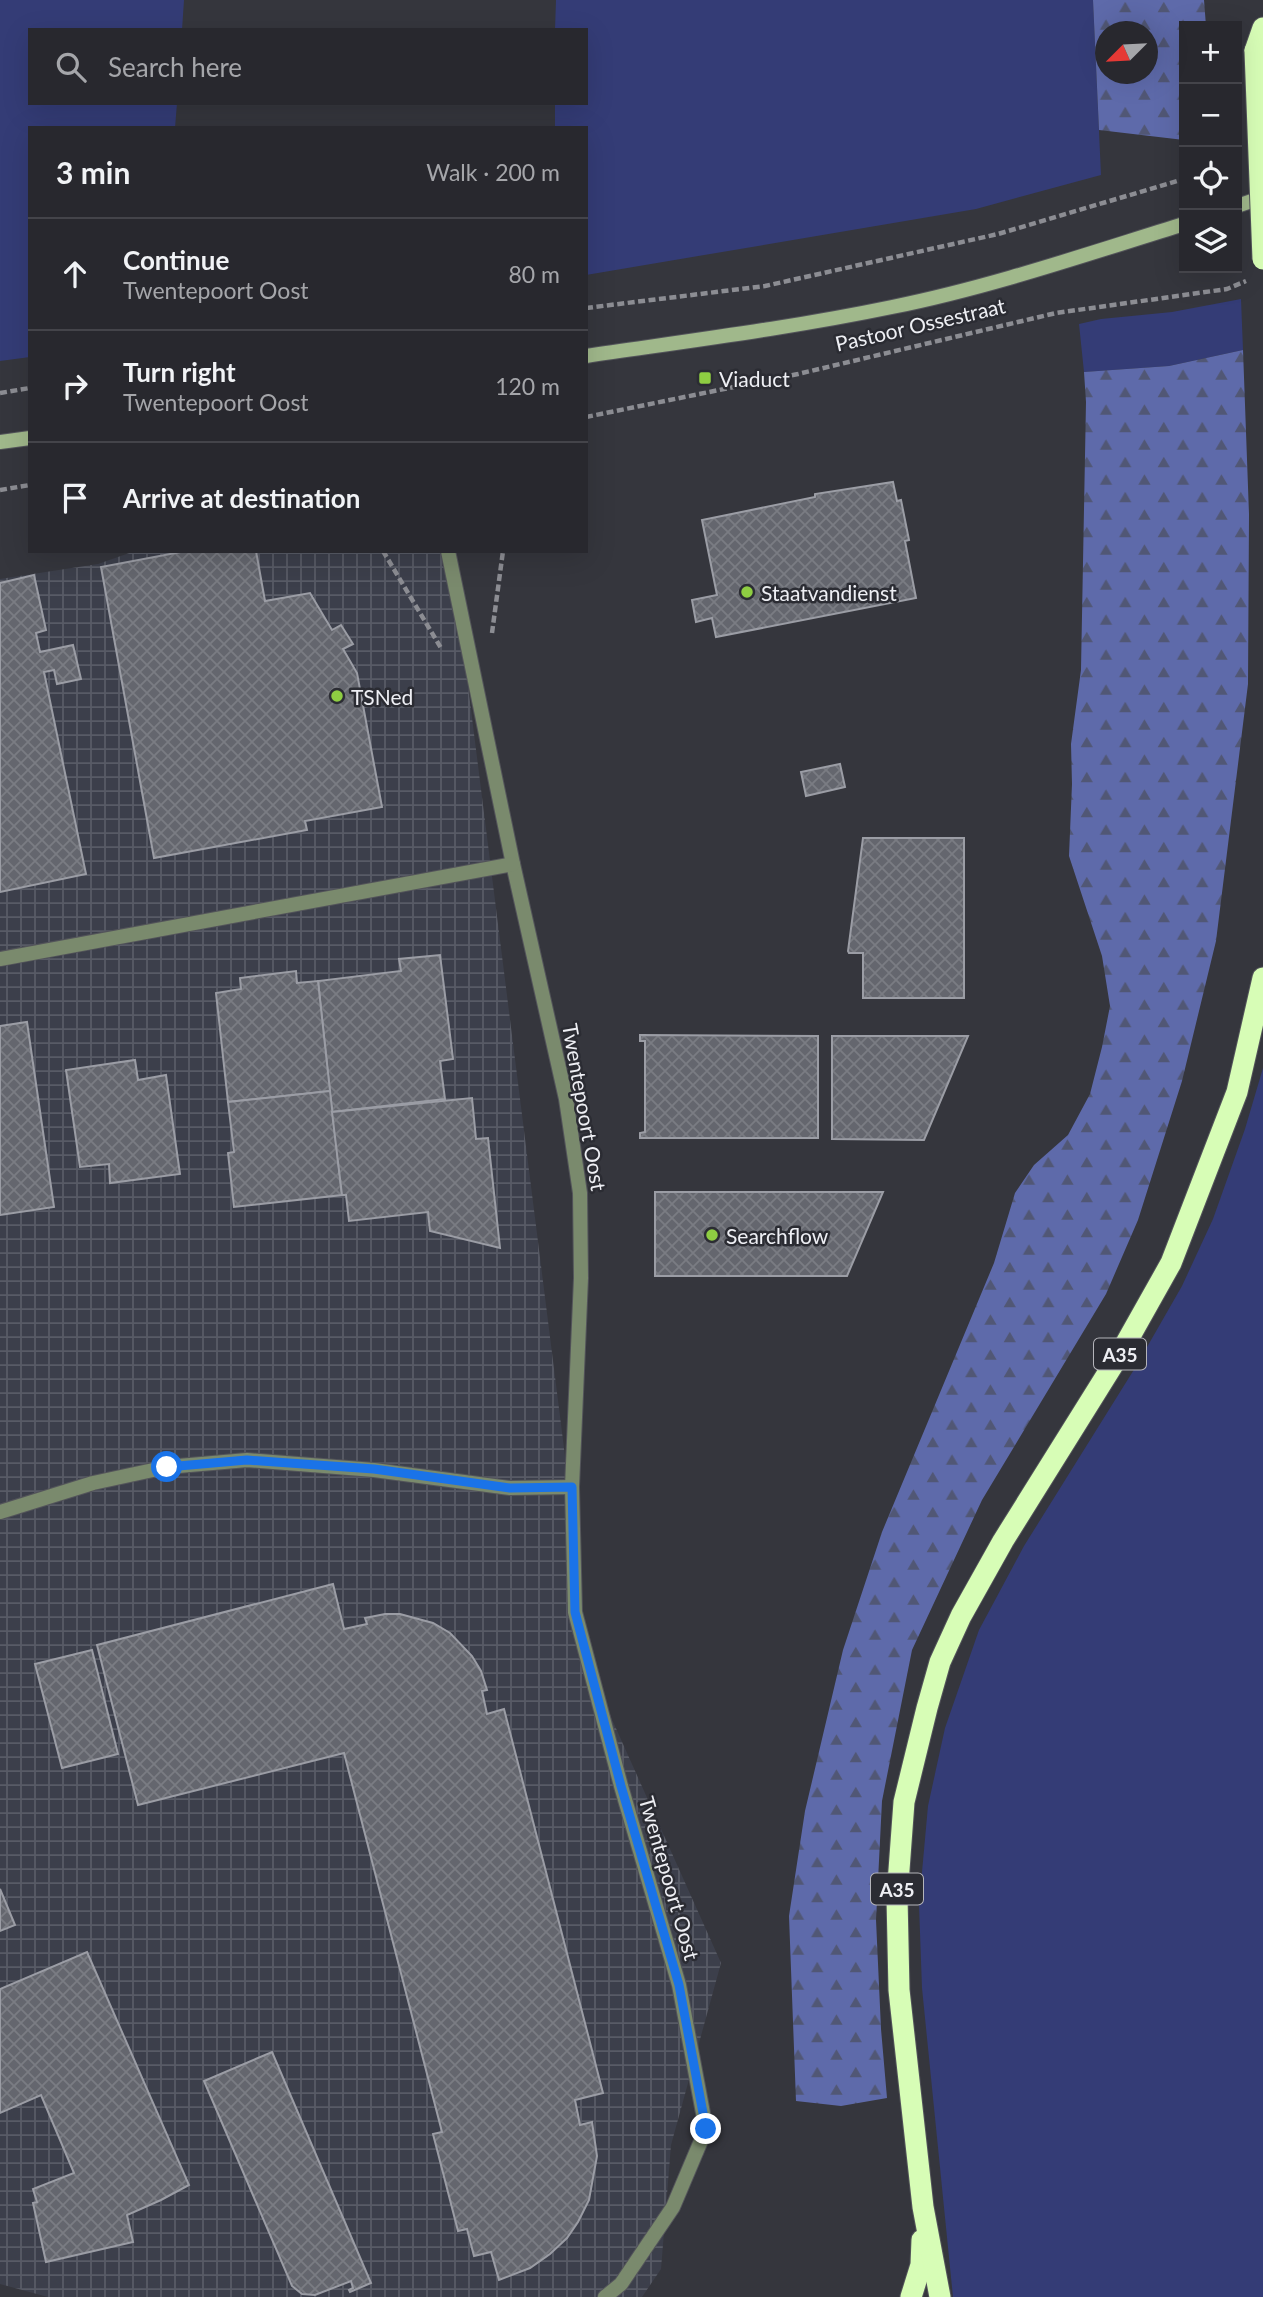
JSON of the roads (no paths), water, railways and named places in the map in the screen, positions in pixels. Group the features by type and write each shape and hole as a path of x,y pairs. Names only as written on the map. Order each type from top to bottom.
{"highway":[{"path":"1263,28 1255,51 1263,259"},
{"name":"A35","path":"940,2297 923,2207 899,1990 897,1896 904,1802 927,1707 940,1662 961,1616 1003,1541 1121,1352 1171,1263 1237,1091 1263,978"},
{"name":"A35","path":"911,2297 921,2265 923,2207"}],"main road":[{"path":"1242,204 1263,197"},
{"name":"Pastoor Ossestraat","path":"588,356 892,307 992,283 1179,226"},
{"path":"0,442 28,438"}],"street":[{"name":"Twentepoort Oost","path":"448,553 513,864 566,1098 580,1193 581,1278 572,1487 575,1612 621,1786 679,1985 706,2129 673,2207 621,2284 606,2297"},
{"path":"0,959 513,864"},
{"path":"0,1512 93,1483 167,1467 247,1460 374,1469 510,1488 572,1487"}],"place":[{"name":"Viaduct","path":"705,378"},
{"name":"Staatvandienst","path":"747,592"},
{"name":"TSNed","path":"337,696"},
{"name":"Searchflow","path":"712,1235"}]}
